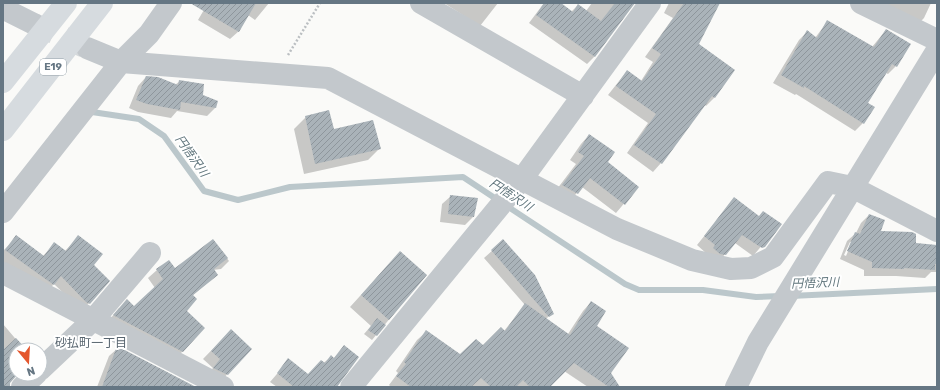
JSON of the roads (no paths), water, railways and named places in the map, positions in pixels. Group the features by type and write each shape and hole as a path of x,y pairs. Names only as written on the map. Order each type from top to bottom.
{"highway":[{"name":"E19","path":"3,82 66,3"},
{"name":"E19","path":"3,130 102,3"}],"street":[{"path":"3,212 121,62 149,34 171,3"},
{"path":"420,3 583,96"},
{"path":"351,387 522,179 650,3"},
{"path":"861,3 937,40"},
{"path":"6,9 34,24"},
{"path":"87,48 121,62 328,78 617,229 692,260 731,269 751,268 773,257 828,182 852,187 937,231"},
{"path":"736,387 758,342 937,50"},
{"path":"48,363 94,320 150,253"},
{"path":"3,273 223,387"}],"waterway":[{"name":"円悟沢川","path":"92,112 139,119 164,136 204,191 238,200 290,187 463,177 625,284 639,290 703,290 756,297 780,296"},
{"name":"円悟沢川","path":"791,296 937,289"}],"tunnel":[{"path":"34,24 87,48"}],"district":[{"name":"砂払町一丁目","path":"91,343"}]}
